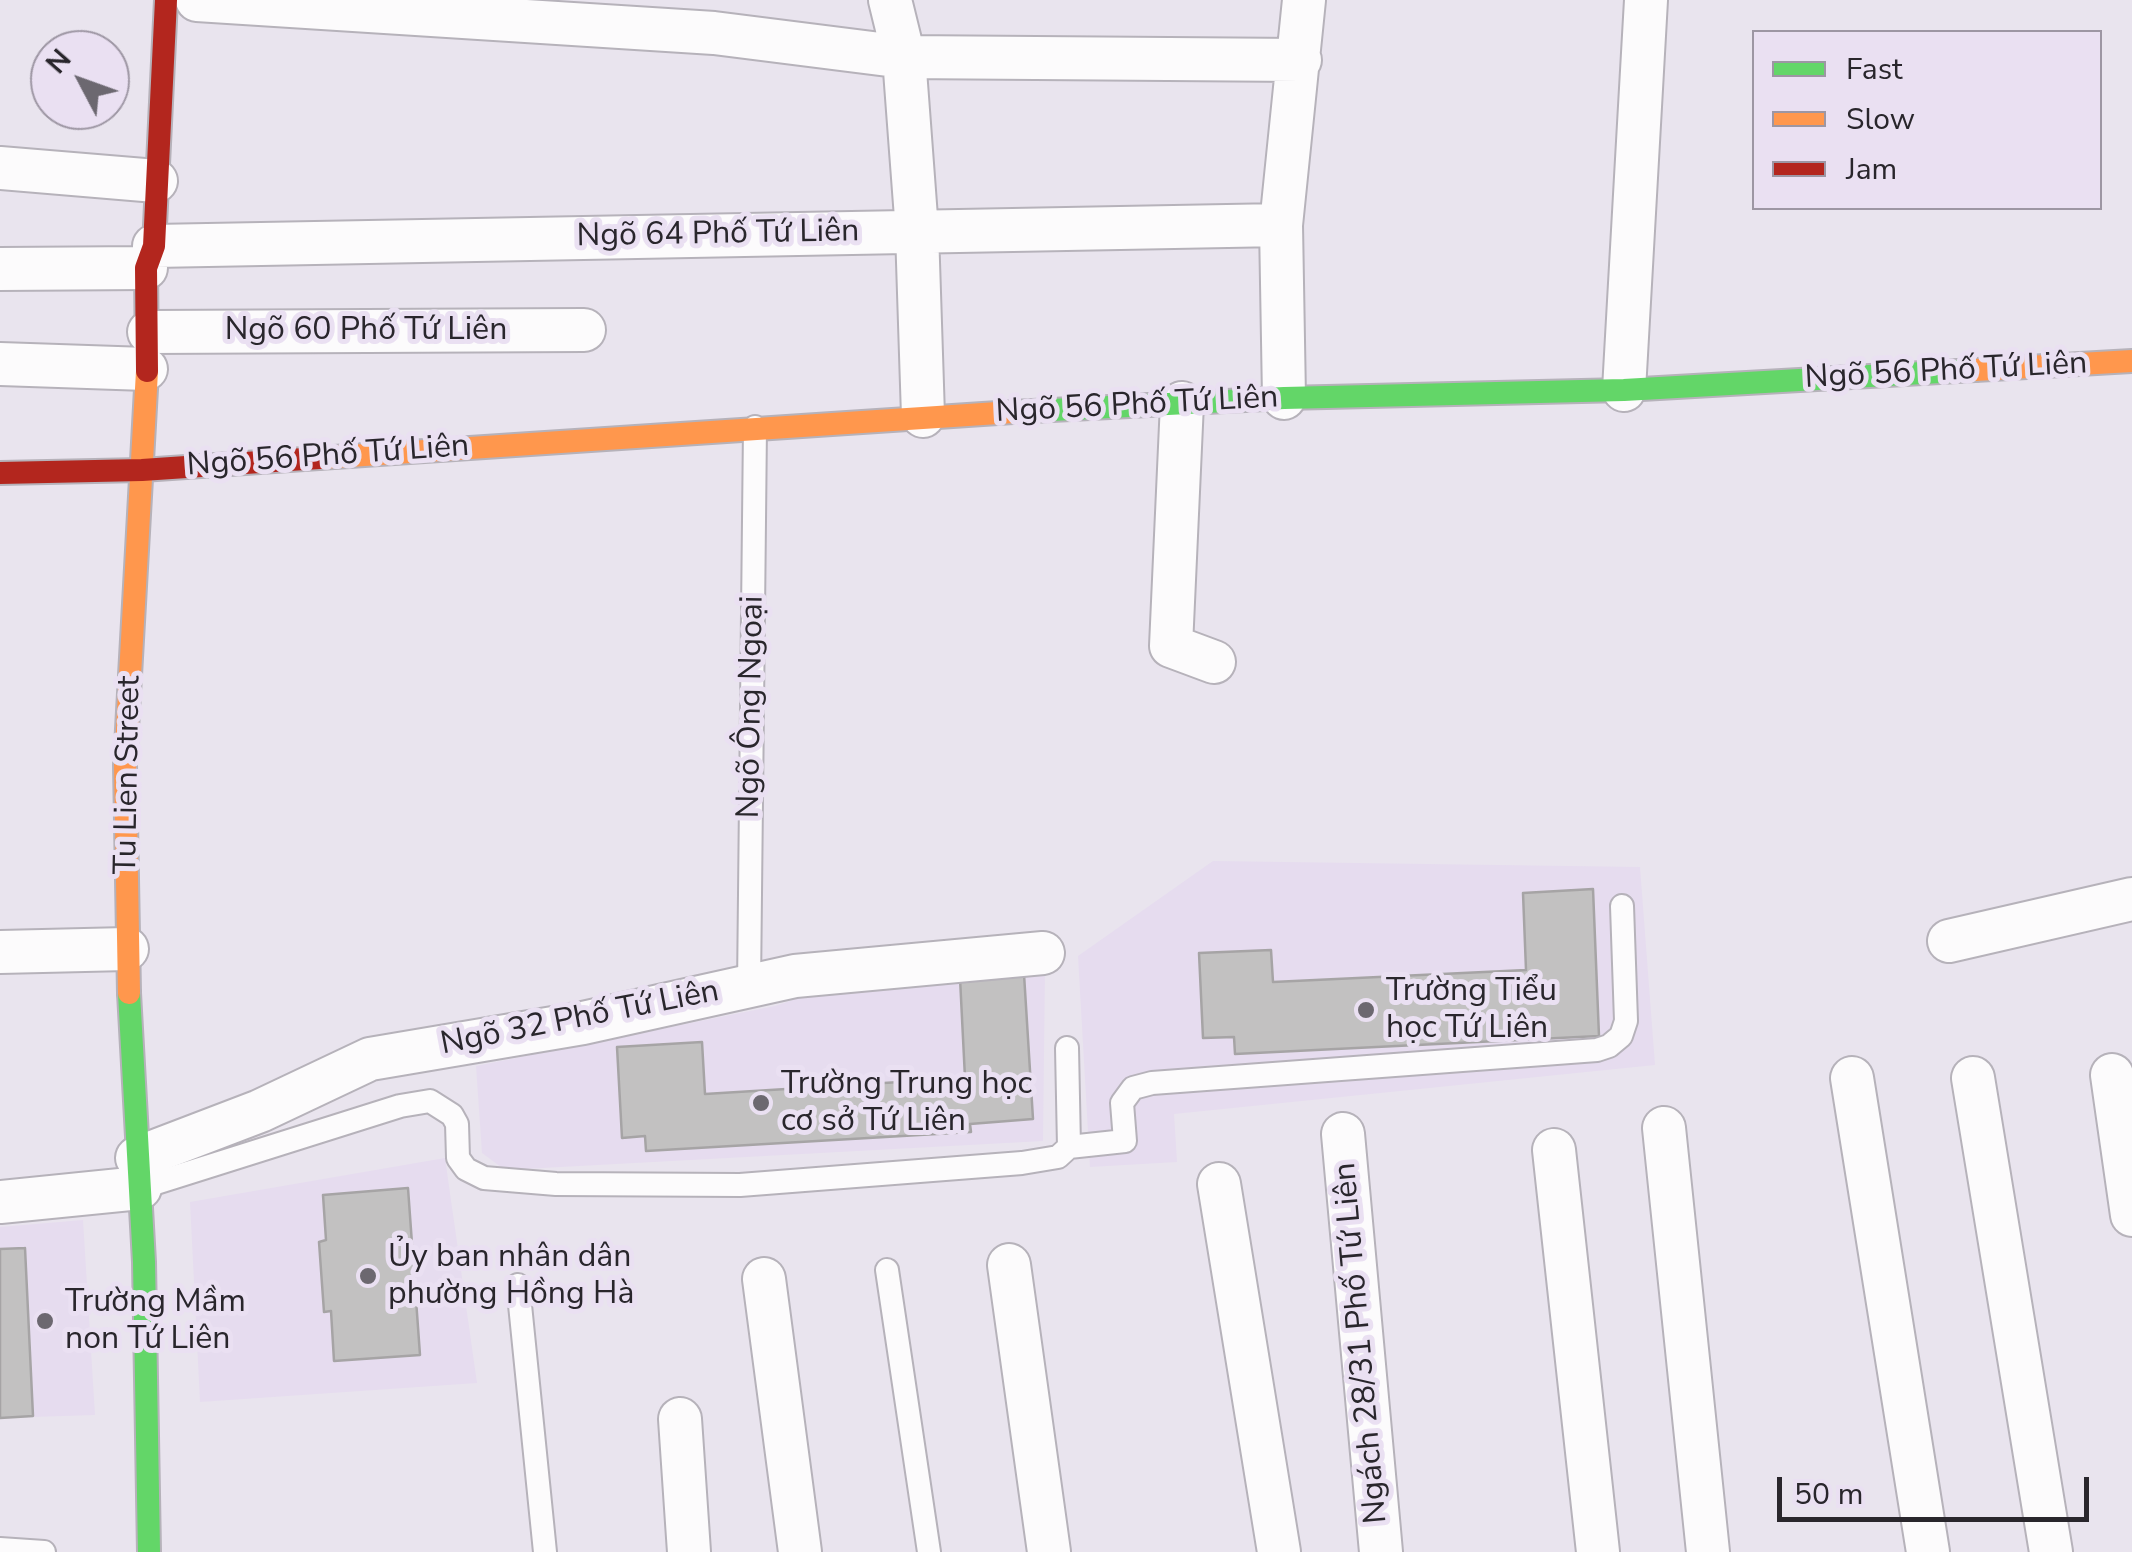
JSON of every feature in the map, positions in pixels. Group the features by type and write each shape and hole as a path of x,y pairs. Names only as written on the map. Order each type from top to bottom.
{"street":[{"name":"Tu Lien Street","path":"148,1552 144,1262 127,949 125,764 166,0"},
{"path":"197,0 714,33 904,57 1300,60"},
{"path":"890,0 904,57 917,231 923,416"},
{"path":"1284,398 1281,225 1304,0"},
{"path":"1624,390 1646,0"},
{"path":"0,168 156,181"},
{"name":"Ngõ 64 Phố Tứ Liên","path":"0,270 150,257 917,231 1281,225"},
{"name":"Ngõ 60 Phố Tứ Liên","path":"0,364 147,350 584,330"},
{"name":"Ngõ 56 Phố Tứ Liên","path":"0,473 142,470 923,416 1284,398 1624,390 2132,361"},
{"path":"1182,403 1171,646 1214,662"},
{"path":"1949,941 2132,899"},
{"path":"0,952 127,949"},
{"name":"Ngõ 32 Phố Tứ Liên","path":"0,1202 138,1173 370,1059 583,1023 795,976 1043,953"},
{"path":"2112,1076 2132,1215"},
{"path":"1852,1078 1928,1552"},
{"path":"1973,1078 2050,1552"},
{"path":"1664,1128 1708,1552"},
{"name":"Ngách 28/31 Phố Tứ Liên","path":"1343,1134 1381,1552"},
{"path":"1554,1150 1598,1552"},
{"path":"1219,1184 1279,1552"},
{"path":"1009,1265 1050,1552"},
{"path":"764,1280 800,1552"},
{"path":"680,1418 689,1552"}],"lane":[{"name":"Ngõ Ông Ngoại","path":"749,987 755,428"},
{"path":"138,1173 430,1101 452,1115 457,1124 458,1158 466,1168 484,1178 556,1184 740,1185 1058,1157 1070,1147 1125,1142 1122,1103 1133,1088 1152,1083 1598,1050 1609,1046 1620,1036 1626,1021 1622,906"},
{"path":"1068,1048 1070,1147"},
{"path":"887,1270 929,1552"},
{"path":"518,1286 544,1552"},
{"path":"0,1549 44,1552"}],"shaded area":[{"name":"Trường Tiểu học Tứ Liên","path":"1213,861 1640,867 1655,1065 1174,1114 1177,1162 1090,1167 1078,956"},
{"name":"Trường Trung học cơ sở Tứ Liên","path":"1045,968 1043,1141 505,1170 482,1153 476,1066 775,1006 840,984"},
{"path":"445,1158 477,1383 200,1402 190,1202"},
{"name":"Trường Mầm non Tứ Liên","path":"83,1220 95,1415 0,1418 0,1227"}],"building":[{"path":"1593,889 1599,1036 1235,1054 1234,1037 1203,1038 1199,953 1271,950 1273,982 1526,970 1523,893"},
{"path":"1024,974 1033,1119 970,1124 971,1132 646,1151 645,1136 622,1138 617,1047 702,1042 705,1094 965,1078 960,978"},
{"name":"Ủy ban nhân dân phường Hồng Hà","path":"408,1188 420,1355 334,1361 331,1311 324,1312 319,1242 326,1240 323,1195"},
{"path":"25,1248 33,1416 0,1418 0,1249"}],"traffic: fast":[{"path":"1013,412 1284,398 1624,390 1975,370"},
{"path":"129,993 144,1262 149,1552"}],"traffic: slow":[{"path":"1975,370 2132,361"},
{"path":"129,993 125,765 147,371"},
{"path":"319,458 1013,412"}],"traffic: jam":[{"path":"147,371 146,268 154,246 166,0"},
{"path":"0,473 142,470 319,458"}],"place":[{"name":"Trường Tiểu học Tứ Liên","path":"1366,1010"},
{"name":"Trường Trung học cơ sở Tứ Liên","path":"761,1103"},
{"name":"Ủy ban nhân dân phường Hồng Hà","path":"368,1276"},
{"name":"Trường Mầm non Tứ Liên","path":"45,1321"}]}
